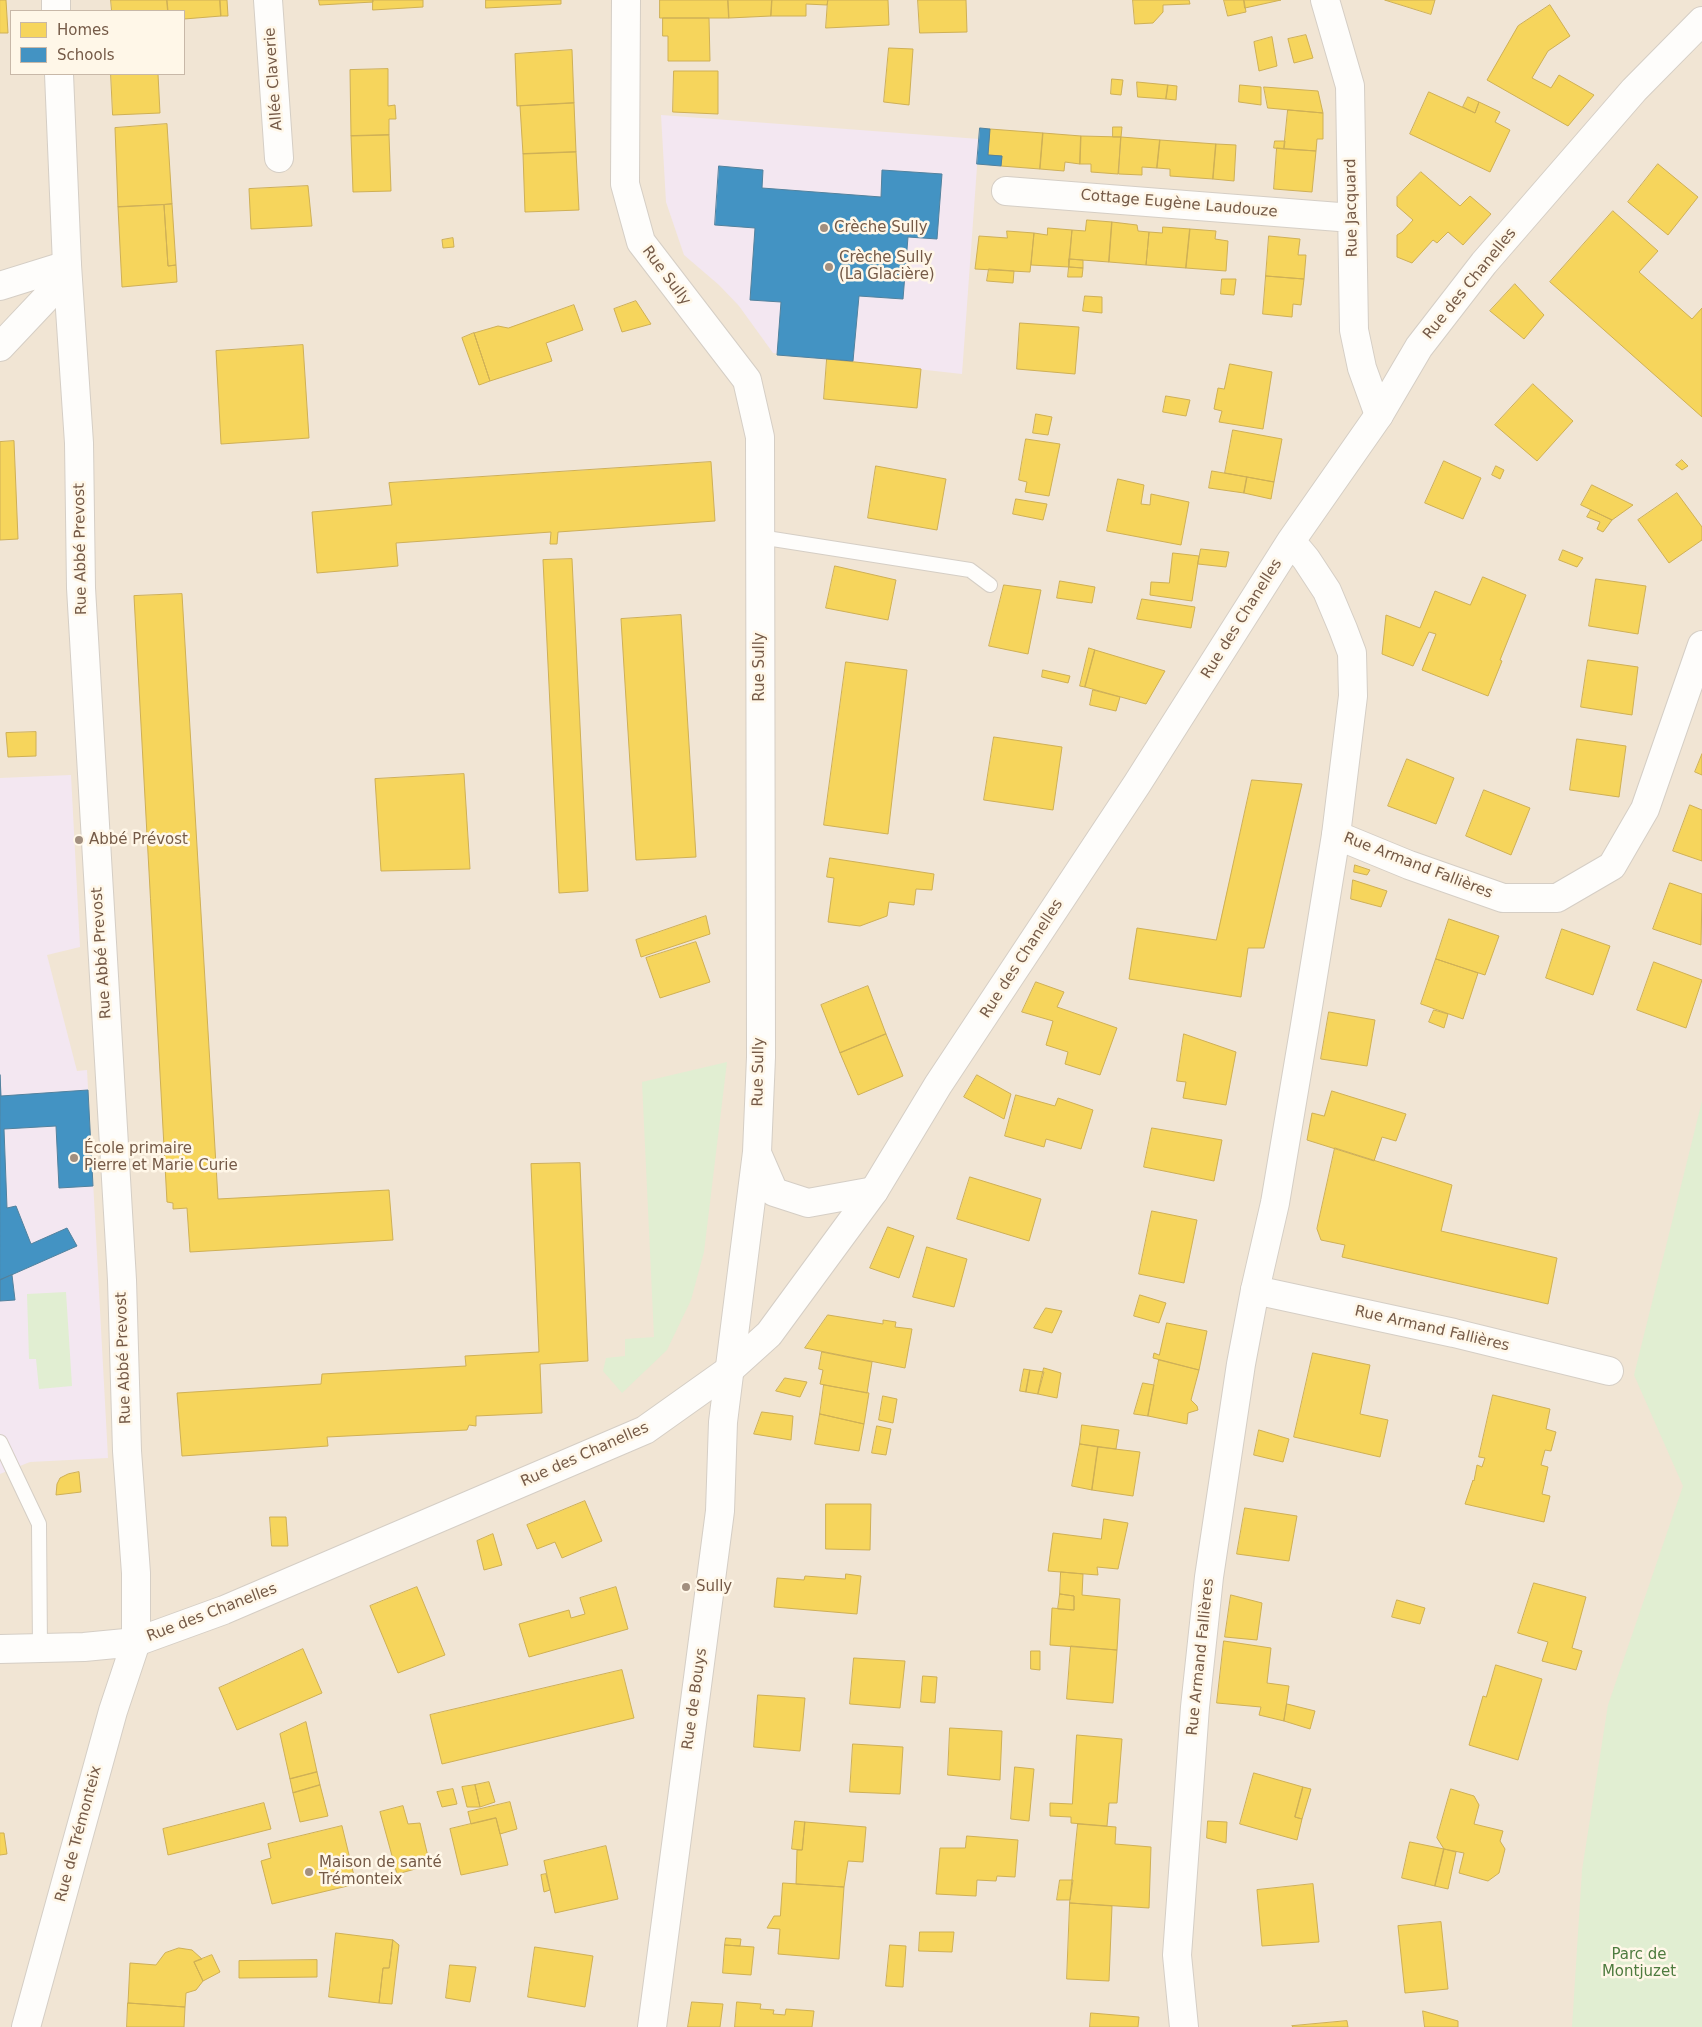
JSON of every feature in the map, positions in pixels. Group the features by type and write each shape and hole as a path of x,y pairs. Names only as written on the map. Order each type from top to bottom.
{"street":[{"name":"Allée Claverie","path":"268,0 279,158"},
{"name":"Rue Sully","path":"626,0 625,184 641,242 747,380 760,437 761,1057 756,1152 728,1371"},
{"name":"Rue Jacquard","path":"1325,0 1350,86 1354,330 1362,368 1379,415"},
{"name":"Rue des Chanelles","path":"0,1650 84,1648 136,1642 224,1610 645,1430 728,1371 769,1334 874,1191 938,1086 1137,784 1291,541 1379,415 1419,347 1484,263 1634,90 1702,21"},
{"name":"Rue Abbé Prevost","path":"59,75 67,265 79,443 81,598 122,1280 127,1451 136,1582 136,1642"},
{"name":"Cottage Eugène Laudouze","path":"1006,191 1352,218"},
{"path":"0,286 67,265"},
{"path":"0,347 49,295 67,265"},
{"name":"Rue Armand Fallières","path":"1184,2027 1177,1955 1195,1707 1209,1577 1241,1364 1255,1290 1276,1203 1336,836 1353,696 1352,653 1327,591 1311,564 1291,541"},
{"name":"Rue Armand Fallières","path":"1336,836 1409,865 1503,898 1557,898 1612,866 1645,809 1702,645"},
{"path":"756,1152 774,1192 808,1203 874,1191"},
{"name":"Rue Armand Fallières","path":"1255,1290 1454,1333 1609,1371"},
{"name":"Rue de Bouys","path":"652,2027 720,1511 722,1422 728,1371"},
{"name":"Rue de Trémonteix","path":"26,2027 111,1720 136,1642"}],"lane":[{"path":"760,537 970,570 990,585"},
{"path":"0,1442 39,1524 40,1649"}],"shaded area":[{"path":"0,0 1702,0 1702,2027 0,2027"},
{"name":"Crèche Sully","path":"661,115 979,139 962,374 773,353 739,306 719,285 684,255 666,202"},
{"path":"71,775 80,947 47,955 77,1071 87,1070 108,1458 30,1462 0,1474 0,778"}],"green space":[{"path":"727,1062 704,1252 691,1300 667,1350 622,1393 603,1371 606,1358 625,1356 625,1339 654,1337 642,1082"},
{"name":"Parc de Montjuzet","path":"1702,1101 1702,2027 1572,2027 1582,1870 1608,1705 1683,1486 1634,1375"},
{"path":"66,1292 72,1386 39,1389 36,1359 29,1359 27,1294"}],"building: Homes":[{"path":"0,0 6,0 8,33 0,33"},
{"path":"111,0 167,0 168,10 112,10"},
{"path":"167,0 220,0 221,16 185,19 185,10 168,10"},
{"path":"220,0 227,0 228,16 221,16"},
{"path":"319,0 373,0 373,2 320,5"},
{"path":"373,0 423,0 423,7 373,10"},
{"path":"486,0 561,0 561,4 486,8"},
{"path":"660,0 728,0 729,18 660,18"},
{"path":"728,0 772,0 771,16 729,18"},
{"path":"772,0 828,0 827,5 806,4 806,16 771,16"},
{"path":"828,0 888,0 889,25 826,28"},
{"path":"918,0 966,0 967,32 920,33"},
{"path":"1133,0 1189,0 1190,4 1163,5 1163,12 1153,23 1135,24"},
{"path":"1224,0 1244,0 1246,12 1228,16"},
{"path":"1244,0 1281,0 1245,8"},
{"path":"1385,0 1435,0 1431,14"},
{"path":"1550,5 1570,36 1548,51 1532,78 1551,88 1559,75 1594,95 1568,126 1487,80 1518,26"},
{"path":"663,18 709,18 710,61 668,61 668,36 663,36"},
{"path":"1306,35 1313,58 1294,63 1288,39"},
{"path":"1272,37 1277,66 1259,71 1254,42"},
{"path":"889,48 913,49 909,105 884,102"},
{"path":"572,50 574,103 517,106 515,54"},
{"path":"388,69 388,106 395,105 396,119 389,119 389,135 351,136 350,70"},
{"path":"674,71 718,71 718,114 673,112"},
{"path":"111,75 158,75 160,113 113,115"},
{"path":"1112,79 1123,80 1121,95 1111,94"},
{"path":"1137,82 1168,85 1166,99 1138,97"},
{"path":"1168,85 1177,86 1176,100 1166,99"},
{"path":"1240,85 1261,87 1261,105 1239,102"},
{"path":"1264,87 1318,91 1323,113 1268,108"},
{"path":"1429,92 1475,113 1479,102 1500,112 1495,122 1510,130 1490,172 1410,134"},
{"path":"1468,97 1479,102 1475,113 1463,107"},
{"path":"574,103 576,152 523,154 520,106"},
{"path":"1288,110 1323,113 1323,139 1317,139 1316,151 1284,149"},
{"path":"167,124 172,204 118,207 115,128"},
{"path":"1113,127 1122,127 1121,137 1113,137"},
{"path":"990,129 1043,133 1040,169 1001,166 1002,156 988,155"},
{"path":"1043,133 1081,136 1080,164 1065,162 1064,171 1040,169"},
{"path":"389,135 391,191 353,192 351,136"},
{"path":"1081,136 1121,137 1118,174 1091,172 1091,164 1080,164"},
{"path":"1121,137 1160,140 1157,168 1142,167 1142,175 1119,174"},
{"path":"1160,140 1216,144 1213,179 1170,176 1170,169 1157,168"},
{"path":"1275,141 1285,141 1284,149 1274,148"},
{"path":"1216,144 1236,145 1234,181 1213,179"},
{"path":"1277,148 1316,151 1312,192 1274,189"},
{"path":"576,152 579,210 525,212 523,154"},
{"path":"1658,164 1698,197 1668,235 1628,202"},
{"path":"1421,172 1460,206 1470,196 1491,214 1463,245 1448,232 1437,243 1433,240 1412,263 1397,257 1397,235 1413,220 1397,206 1397,197"},
{"path":"308,186 312,226 251,229 249,189"},
{"path":"172,204 176,265 168,266 164,205"},
{"path":"164,205 168,266 176,265 177,282 122,287 118,207"},
{"path":"1613,211 1658,251 1639,272 1692,319 1702,308 1702,417 1550,282"},
{"path":"1087,220 1112,222 1109,262 1069,259 1072,230 1085,231"},
{"path":"1112,222 1137,225 1138,231 1149,232 1146,265 1109,262"},
{"path":"1163,227 1190,229 1186,268 1146,265 1149,232 1162,233"},
{"path":"1048,228 1072,230 1069,267 1031,265 1034,233 1047,235"},
{"path":"1190,229 1216,231 1215,239 1228,241 1226,271 1186,268"},
{"path":"1007,231 1034,233 1030,272 975,269 979,236 1007,238"},
{"path":"1269,236 1300,239 1298,255 1306,255 1304,279 1266,276"},
{"path":"453,238 454,247 443,248 442,240"},
{"path":"1069,259 1083,260 1083,268 1069,267"},
{"path":"1069,267 1083,268 1082,277 1068,277"},
{"path":"989,269 1014,271 1013,283 987,281"},
{"path":"1266,276 1304,279 1301,305 1293,304 1292,317 1263,314"},
{"path":"1222,279 1236,279 1234,295 1221,294"},
{"path":"1515,284 1544,315 1524,339 1490,311"},
{"path":"1085,296 1102,297 1102,313 1083,311"},
{"path":"636,301 651,324 622,332 614,309"},
{"path":"574,305 583,330 546,343 552,361 490,381 474,333 498,326 508,328"},
{"path":"1020,323 1079,327 1075,374 1017,369"},
{"path":"474,333 490,381 479,385 462,338"},
{"path":"303,345 309,438 221,444 216,351"},
{"path":"827,359 921,369 917,408 824,399"},
{"path":"1230,364 1272,372 1263,429 1219,422 1222,411 1214,409 1218,388 1224,389"},
{"path":"1533,384 1573,421 1537,461 1495,425"},
{"path":"1166,396 1190,400 1186,416 1163,412"},
{"path":"1036,414 1052,417 1048,435 1033,433"},
{"path":"1233,430 1282,439 1274,482 1225,473"},
{"path":"1026,439 1060,444 1049,496 1025,492 1027,482 1019,480"},
{"path":"14,441 18,539 0,540 0,442"},
{"path":"1682,460 1688,466 1682,470 1676,465"},
{"path":"1444,461 1481,478 1463,519 1425,503"},
{"path":"711,462 715,521 558,532 557,544 550,544 551,532 396,543 398,566 317,573 312,512 392,505 389,483"},
{"path":"876,466 946,479 937,530 868,518"},
{"path":"1496,466 1504,470 1500,479 1492,475"},
{"path":"1212,471 1247,477 1244,493 1209,488"},
{"path":"1247,477 1274,482 1271,499 1244,493"},
{"path":"1118,479 1144,485 1141,504 1150,505 1151,494 1189,502 1181,545 1107,531"},
{"path":"1592,485 1633,505 1612,520 1581,505"},
{"path":"1677,493 1702,527 1702,540 1669,563 1638,520"},
{"path":"1016,499 1047,504 1043,520 1013,514"},
{"path":"1591,510 1612,520 1603,532 1597,529 1600,522 1587,517"},
{"path":"1201,549 1229,552 1226,567 1198,564"},
{"path":"1563,550 1583,558 1577,567 1559,560"},
{"path":"1173,553 1199,556 1192,601 1150,595 1151,582 1169,583"},
{"path":"572,559 588,891 559,893 543,560"},
{"path":"835,566 896,580 888,620 826,608"},
{"path":"1483,577 1526,595 1488,696 1422,670 1436,634 1429,632 1413,666 1382,654 1386,615 1420,628 1435,591 1470,605"},
{"path":"1596,579 1646,586 1638,634 1589,626"},
{"path":"1060,581 1095,587 1092,603 1057,598"},
{"path":"1004,585 1041,590 1028,654 989,646"},
{"path":"182,594 218,1199 389,1190 393,1240 190,1252 187,1208 173,1209 173,1203 167,1202 134,596"},
{"path":"1142,599 1195,607 1191,628 1137,619"},
{"path":"681,615 696,857 636,860 621,619"},
{"path":"1089,648 1095,650 1085,687 1080,686"},
{"path":"1095,650 1165,671 1146,704 1085,687"},
{"path":"1588,660 1638,667 1632,715 1581,707"},
{"path":"846,662 907,670 888,834 824,825"},
{"path":"1043,670 1070,676 1068,683 1042,677"},
{"path":"1093,690 1120,697 1116,711 1090,705"},
{"path":"36,732 36,756 8,757 6,733"},
{"path":"994,737 1062,747 1053,810 984,800"},
{"path":"1577,739 1626,746 1619,797 1570,790"},
{"path":"1702,754 1702,775 1695,772"},
{"path":"1407,759 1454,778 1436,824 1388,806"},
{"path":"464,774 470,869 381,871 375,779"},
{"path":"1252,780 1302,784 1264,948 1248,948 1241,997 1129,979 1137,928 1216,940"},
{"path":"1484,790 1530,808 1511,855 1466,836"},
{"path":"1690,805 1702,810 1702,861 1673,851"},
{"path":"830,858 934,874 932,890 916,889 914,905 889,902 887,916 860,926 828,922 834,878 827,877"},
{"path":"1355,865 1370,870 1367,875 1354,872"},
{"path":"1353,880 1387,891 1381,907 1351,899"},
{"path":"1670,883 1702,894 1701,945 1653,929"},
{"path":"706,916 710,934 641,957 636,940"},
{"path":"1449,919 1499,936 1485,975 1436,959"},
{"path":"1562,929 1610,946 1593,995 1546,978"},
{"path":"696,942 710,982 660,998 646,958"},
{"path":"1436,959 1478,973 1463,1019 1421,1004"},
{"path":"1654,962 1702,980 1686,1028 1637,1010"},
{"path":"1036,982 1064,992 1057,1007 1117,1028 1100,1075 1065,1064 1068,1052 1046,1045 1053,1021 1022,1012"},
{"path":"868,986 886,1034 840,1053 821,1005"},
{"path":"1434,1010 1448,1014 1444,1028 1429,1022"},
{"path":"1329,1012 1375,1020 1367,1066 1321,1059"},
{"path":"886,1034 903,1076 858,1095 840,1053"},
{"path":"1184,1034 1236,1052 1226,1105 1183,1098 1186,1082 1177,1081"},
{"path":"977,1075 1011,1094 1004,1119 964,1097"},
{"path":"1332,1091 1406,1114 1396,1141 1382,1137 1374,1161 1307,1140 1312,1113 1324,1116"},
{"path":"1016,1095 1055,1106 1058,1098 1093,1110 1081,1149 1046,1139 1044,1147 1005,1136"},
{"path":"1152,1128 1222,1140 1214,1181 1144,1167"},
{"path":"1335,1148 1452,1185 1441,1231 1557,1258 1548,1304 1342,1257 1345,1245 1321,1240 1317,1229"},
{"path":"580,1163 588,1361 540,1364 542,1413 476,1416 476,1426 469,1425 467,1430 327,1437 328,1446 182,1456 177,1393 321,1384 322,1374 466,1366 465,1356 539,1352 531,1164"},
{"path":"970,1177 1041,1199 1029,1241 957,1219"},
{"path":"1152,1211 1197,1220 1184,1283 1139,1274"},
{"path":"888,1227 914,1236 899,1278 870,1268"},
{"path":"927,1247 967,1259 954,1307 913,1297"},
{"path":"1140,1295 1166,1303 1159,1323 1134,1316"},
{"path":"1046,1308 1062,1311 1052,1333 1034,1328"},
{"path":"828,1315 883,1324 883,1320 896,1322 895,1327 912,1329 905,1368 805,1348"},
{"path":"1167,1323 1207,1331 1199,1370 1153,1358 1154,1353 1159,1355"},
{"path":"822,1352 872,1362 867,1393 820,1384 823,1370 819,1369"},
{"path":"1313,1353 1370,1365 1360,1414 1388,1420 1380,1457 1294,1437"},
{"path":"1159,1360 1199,1370 1191,1400 1198,1410 1188,1413 1187,1424 1148,1416"},
{"path":"1044,1368 1061,1373 1057,1398 1038,1394"},
{"path":"1024,1369 1030,1370 1026,1392 1020,1391"},
{"path":"1030,1370 1044,1372 1038,1394 1026,1392"},
{"path":"785,1378 807,1382 800,1397 776,1391"},
{"path":"1143,1383 1154,1385 1148,1416 1134,1414"},
{"path":"824,1385 869,1393 864,1424 820,1414"},
{"path":"1493,1395 1550,1409 1546,1429 1556,1432 1551,1451 1545,1450 1541,1465 1548,1467 1542,1494 1550,1496 1544,1522 1465,1504 1474,1481 1477,1465 1482,1467 1485,1458 1479,1457"},
{"path":"883,1396 897,1399 893,1423 879,1420"},
{"path":"762,1412 793,1416 791,1440 754,1434"},
{"path":"820,1414 864,1424 859,1451 815,1444"},
{"path":"1082,1425 1119,1430 1116,1449 1080,1444"},
{"path":"877,1426 891,1429 886,1455 872,1453"},
{"path":"1259,1430 1289,1439 1283,1462 1254,1455"},
{"path":"1080,1444 1098,1447 1092,1490 1072,1486"},
{"path":"1098,1447 1140,1452 1133,1496 1092,1490"},
{"path":"79,1472 81,1492 56,1495 57,1484 60,1478"},
{"path":"585,1501 602,1541 562,1558 555,1542 537,1549 527,1525"},
{"path":"826,1504 871,1504 870,1550 826,1549"},
{"path":"1245,1508 1297,1516 1289,1561 1237,1554"},
{"path":"270,1517 286,1517 288,1546 272,1546"},
{"path":"1104,1519 1128,1523 1118,1569 1097,1567 1098,1575 1048,1571 1053,1533 1101,1539"},
{"path":"493,1534 502,1565 484,1570 477,1541"},
{"path":"1061,1572 1083,1574 1082,1595 1120,1599 1117,1650 1050,1645 1052,1608 1074,1610 1074,1596 1060,1594"},
{"path":"846,1574 861,1576 857,1614 774,1607 777,1578 804,1580 805,1576 845,1579"},
{"path":"1534,1583 1586,1597 1572,1648 1582,1651 1576,1670 1542,1661 1548,1642 1518,1633"},
{"path":"417,1587 445,1655 398,1673 370,1606"},
{"path":"616,1587 628,1629 529,1657 519,1624 569,1610 571,1618 585,1614 580,1598"},
{"path":"1060,1594 1074,1596 1074,1610 1058,1609"},
{"path":"1231,1595 1262,1603 1257,1640 1225,1637"},
{"path":"1397,1600 1425,1608 1420,1624 1392,1617"},
{"path":"1224,1641 1271,1648 1267,1683 1289,1686 1284,1721 1259,1715 1261,1707 1217,1703"},
{"path":"1071,1646 1117,1650 1113,1703 1067,1699"},
{"path":"303,1649 322,1693 237,1730 219,1688"},
{"path":"1031,1651 1040,1651 1040,1670 1031,1669"},
{"path":"854,1658 905,1661 900,1708 850,1704"},
{"path":"1496,1665 1542,1679 1518,1760 1469,1745 1483,1696 1486,1697"},
{"path":"622,1670 634,1718 442,1764 430,1715"},
{"path":"923,1676 937,1677 935,1703 921,1702"},
{"path":"758,1695 805,1698 800,1751 754,1747"},
{"path":"1287,1704 1315,1711 1310,1729 1284,1721"},
{"path":"306,1722 317,1772 290,1779 280,1734"},
{"path":"950,1728 1002,1731 1000,1780 948,1775"},
{"path":"1077,1735 1122,1739 1117,1803 1109,1803 1107,1826 1071,1823 1071,1817 1050,1816 1050,1803 1072,1804"},
{"path":"853,1744 903,1747 900,1794 850,1792"},
{"path":"1015,1767 1034,1769 1029,1821 1011,1819"},
{"path":"317,1772 320,1785 293,1793 290,1779"},
{"path":"1254,1773 1303,1787 1295,1817 1302,1819 1297,1840 1240,1824"},
{"path":"489,1782 495,1802 480,1807 475,1785"},
{"path":"320,1785 328,1816 300,1822 293,1793"},
{"path":"475,1785 480,1807 467,1807 462,1787"},
{"path":"1303,1787 1311,1789 1302,1819 1295,1817"},
{"path":"453,1789 457,1804 442,1807 437,1792"},
{"path":"1451,1789 1474,1796 1479,1805 1474,1824 1503,1831 1500,1841 1505,1849 1499,1873 1488,1881 1459,1873 1464,1853 1444,1849 1437,1838"},
{"path":"510,1802 517,1829 500,1834 496,1818 471,1824 468,1812"},
{"path":"264,1803 271,1829 168,1855 163,1829"},
{"path":"403,1806 408,1824 420,1823 430,1865 397,1874 380,1812"},
{"path":"496,1818 508,1865 461,1875 450,1829"},
{"path":"795,1821 805,1822 802,1850 792,1849"},
{"path":"1208,1821 1227,1822 1226,1843 1207,1838"},
{"path":"805,1822 866,1827 863,1862 848,1861 844,1887 796,1884 797,1850 802,1850"},
{"path":"1078,1824 1116,1827 1115,1844 1151,1847 1149,1908 1070,1903"},
{"name":"Maison de santé Trémonteix","path":"342,1826 356,1884 272,1904 261,1861 271,1858 268,1844"},
{"path":"0,1833 4,1833 7,1854 0,1855"},
{"path":"967,1836 1018,1840 1015,1877 997,1876 996,1881 977,1880 976,1896 936,1894 940,1848 965,1848"},
{"path":"1410,1842 1444,1849 1435,1886 1402,1878"},
{"path":"606,1846 618,1899 555,1913 544,1861"},
{"path":"1444,1849 1456,1852 1448,1889 1435,1886"},
{"path":"546,1874 550,1890 544,1892 541,1875"},
{"path":"1060,1880 1073,1880 1070,1900 1057,1900"},
{"path":"783,1883 844,1887 839,1959 778,1954 780,1929 767,1928 774,1916 780,1916"},
{"path":"1313,1884 1319,1942 1262,1946 1257,1890"},
{"path":"1070,1903 1112,1906 1109,1981 1067,1979"},
{"path":"1441,1922 1448,1989 1405,1993 1398,1926"},
{"path":"920,1932 954,1932 952,1952 919,1951"},
{"path":"336,1933 393,1940 389,1968 383,1968 379,2003 329,1997"},
{"path":"726,1938 741,1939 740,1946 725,1945"},
{"path":"393,1940 399,1945 392,2004 379,2003 383,1968 389,1968"},
{"path":"725,1945 754,1947 751,1975 723,1973"},
{"path":"890,1945 906,1946 903,1987 886,1986"},
{"path":"535,1947 593,1956 585,2007 528,1997"},
{"path":"179,1948 192,1950 202,1959 194,1962 203,1981 196,1990 186,1993 185,2007 128,2003 130,1963 156,1965 165,1953"},
{"path":"212,1955 220,1972 203,1981 194,1962"},
{"path":"317,1960 317,1977 239,1978 239,1961"},
{"path":"450,1965 476,1967 470,2002 446,1998"},
{"path":"692,2002 723,2004 720,2027 688,2027"},
{"path":"737,2002 761,2004 760,2009 774,2010 773,2014 785,2015 786,2009 814,2011 812,2027 735,2027"},
{"path":"128,2003 185,2007 184,2027 127,2027"},
{"path":"1423,2011 1458,2021 1458,2027 1425,2027"},
{"path":"1091,2013 1139,2017 1138,2027 1090,2027"},
{"path":"1347,2021 1348,2027 1292,2026"}],"building: Schools":[{"path":"980,128 990,129 988,155 1002,156 1001,166 977,164"},
{"name":"Crèche Sully (La Glacière)","path":"719,166 763,170 762,188 881,197 882,170 942,174 937,239 908,237 903,299 859,296 853,361 777,355 781,302 750,300 755,228 715,225"},
{"name":"École primaire Pierre et Marie Curie","path":"0,1075 1,1096 88,1090 93,1186 59,1188 56,1126 4,1129 7,1208 16,1206 31,1244 67,1228 77,1246 0,1280"},
{"path":"12,1275 15,1300 0,1301 0,1280"}],"place":[{"name":"Crèche Sully","path":"824,228"},
{"name":"Crèche Sully (La Glacière)","path":"829,267"},
{"name":"Abbé Prévost","path":"79,840"},
{"name":"École primaire Pierre et Marie Curie","path":"74,1158"},
{"name":"Sully","path":"686,1587"},
{"name":"Maison de santé Trémonteix","path":"309,1872"}]}
